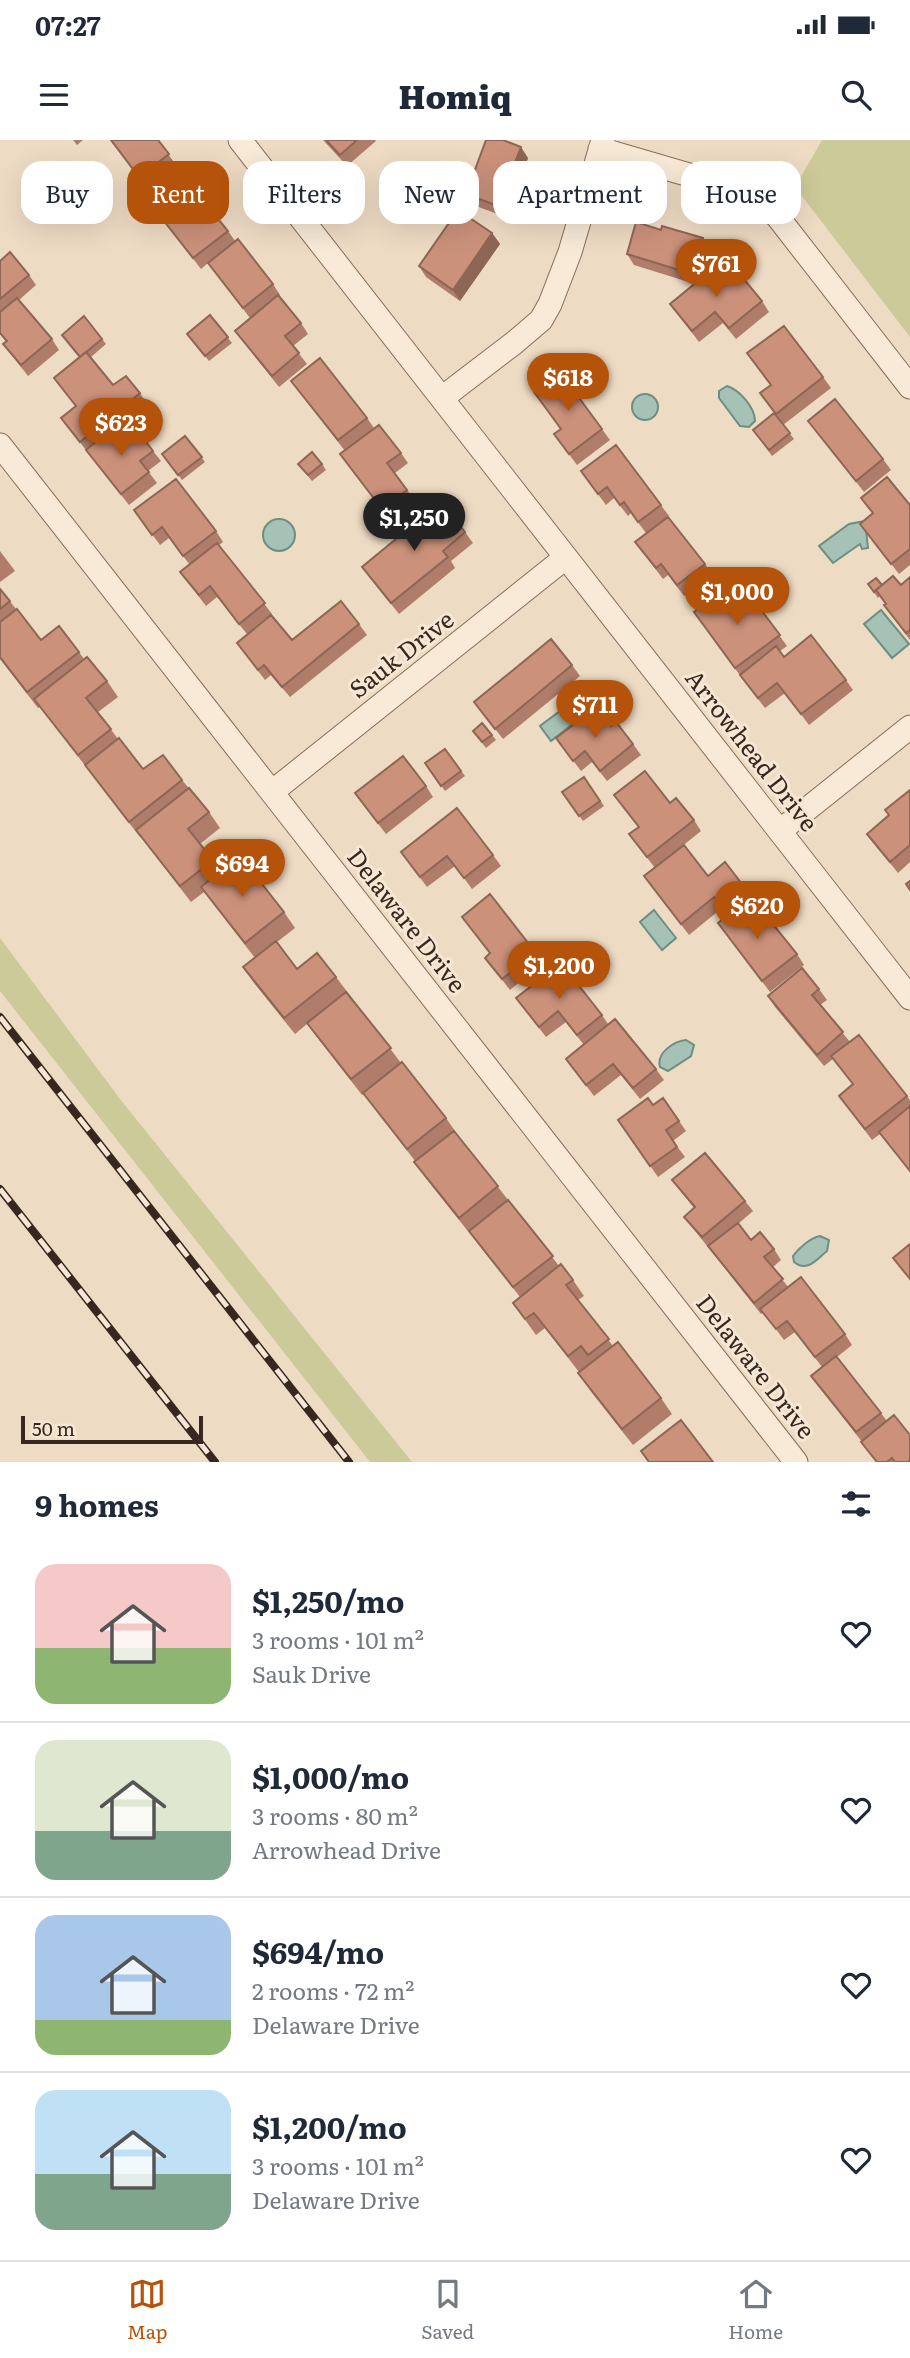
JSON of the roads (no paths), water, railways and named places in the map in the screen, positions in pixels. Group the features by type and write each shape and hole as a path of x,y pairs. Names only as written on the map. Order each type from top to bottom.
{"street":[{"name":"Arrowhead Drive","path":"240,140 910,998"},
{"path":"442,398 541,320 558,287 602,144 744,191 762,203 777,216 910,387"},
{"name":"Delaware Drive","path":"0,445 796,1462"},
{"name":"Sauk Drive","path":"272,792 565,558"},
{"path":"781,830 910,727"}],"railway":[{"path":"0,1017 349,1462"},
{"path":"0,1189 215,1462"}]}
